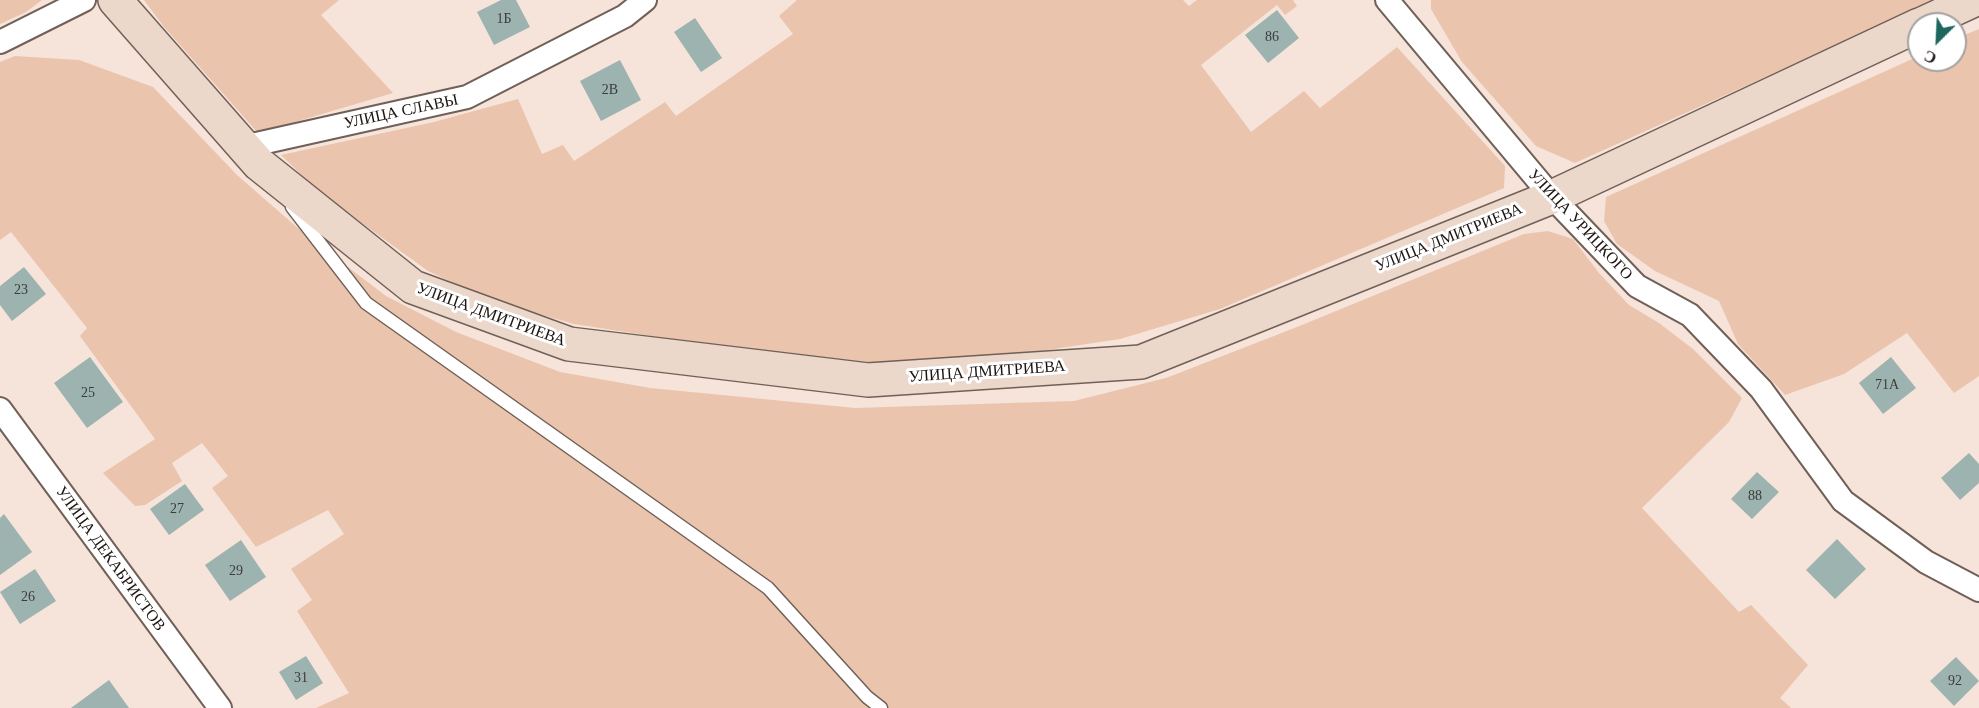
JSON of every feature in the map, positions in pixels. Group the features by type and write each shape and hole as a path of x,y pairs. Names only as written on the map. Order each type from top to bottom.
{"street":[{"path":"0,42 84,0"},
{"name":"УЛИЦА ДМИТРИЕВА","path":"115,0 251,156 413,288 569,344 868,380 1141,362 1552,196 1907,31"},
{"name":"УЛИЦА СЛАВЫ","path":"251,156 467,97 625,16 645,0"},
{"name":"УЛИЦА УРИЦКОГО","path":"1387,0 1552,196 1637,286 1690,315 1761,388 1843,501 1926,562 1979,590"},
{"name":"УЛИЦА ДМИТРИЕВА","path":"1949,12 1974,0"},
{"name":"УЛИЦА ДЕКАБРИСТОВ","path":"0,409 220,708"}],"lane":[{"path":"251,156 366,303 768,588 867,697 881,708"}],"shaded area":[{"path":"0,0 42,0 26,12 0,24"},
{"path":"144,0 339,0 321,15 393,93 258,133 164,27"},
{"path":"797,0 1183,0 1189,6 1197,0 1293,0 1297,6 1285,15 1277,5 1201,65 1251,132 1304,91 1320,108 1397,47 1505,166 1504,188 1220,309 1120,339 1001,357 883,364 735,349 574,324 490,300 428,271 319,192 281,155 434,122 518,99 542,154 563,145 574,161 665,102 676,116 793,34 779,16"},
{"path":"1431,0 1930,0 1898,17 1575,163 1536,146 1462,62 1431,9"},
{"path":"1979,29 1979,376 1954,393 1907,333 1844,374 1785,395 1738,344 1719,301 1655,271 1617,244 1604,221 1606,197 1907,61 1907,72 1967,72 1967,34"},
{"path":"15,56 79,60 153,87 237,175 307,236 386,296 456,332 560,372 650,388 855,408 1074,401 1166,378 1524,234 1548,231 1573,239 1599,273 1629,305 1659,323 1693,349 1742,398 1729,422 1642,508 1739,612 1751,605 1808,665 1780,698 1791,708 316,708 349,693 297,611 312,600 291,569 344,534 328,510 256,547 212,488 228,476 202,443 172,463 182,481 145,505 135,506 103,473 155,439 80,336 87,328 11,232 0,240 0,62"}],"building":[{"path":"501,0 516,0 530,27 494,45 477,12"},
{"path":"1277,10 1299,38 1268,63 1245,35"},
{"path":"695,18 722,58 701,72 674,32"},
{"path":"620,60 641,100 601,121 580,81"},
{"path":"24,267 46,294 12,321 0,305 0,286"},
{"path":"90,357 123,402 87,428 54,383"},
{"path":"1891,357 1916,388 1883,414 1859,383"},
{"path":"1969,453 1979,464 1979,483 1960,500 1941,478"},
{"path":"1757,472 1779,492 1752,519 1731,499"},
{"path":"185,484 204,510 169,535 150,509"},
{"path":"4,514 32,552 0,575 0,518"},
{"path":"1837,539 1866,569 1835,599 1806,570"},
{"path":"241,540 266,577 230,601 205,565"},
{"path":"35,569 56,601 20,624 0,592"},
{"path":"306,656 323,683 296,700 279,672"},
{"path":"1956,657 1979,681 1954,706 1930,681"},
{"path":"109,680 129,708 71,708"}]}
